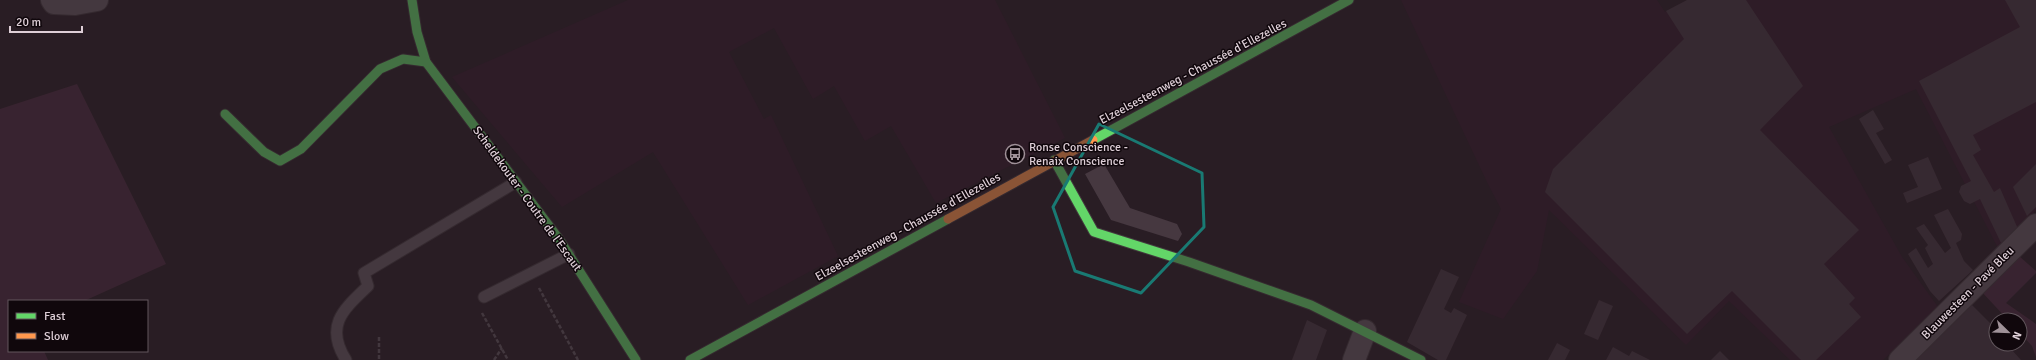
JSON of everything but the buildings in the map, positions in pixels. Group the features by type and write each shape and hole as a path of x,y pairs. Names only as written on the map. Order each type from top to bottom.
{"street":[{"path":"52,0 54,3 75,4 97,0"},
{"name":"Scheldekouter - Coutre de l'Escaut","path":"412,0 417,32 426,62 569,254 636,360"},
{"name":"Elzeelsesteenweg - Chaussée d'Ellezelles","path":"701,358 1054,160 1349,0"},
{"path":"225,114 264,152 280,161 301,149 380,69 403,59 426,62"},
{"path":"1054,160 1094,232 1189,262 1311,305 1421,360"},
{"name":"Blauwesteen - Pavé Bleu","path":"1900,360 2036,226"},
{"path":"1354,360 1365,331"}],"lane":[{"path":"346,360 341,352 336,332 340,316 368,286 364,273 516,182"},
{"path":"484,297 569,254"}],"path":[{"path":"531,273 578,360"},
{"path":"484,297 480,310 508,360"},
{"path":"379,337 379,360"},
{"path":"494,360 502,348"}],"highlighted area":[{"path":"1099,124 1202,173 1204,227 1141,293 1075,271 1053,207"}],"shaded area":[{"path":"628,0 995,0 1065,138 936,203 891,126 865,141 834,86 813,99 774,28 729,52 764,119 771,115 838,256 748,305 653,152 562,207 452,77"},
{"path":"1401,0 1657,0 1665,12 1688,0 2036,0 2036,210 1999,250 1916,89 1829,127 1902,257 1938,307 1883,360 1790,360 1729,301 1686,345 1549,210 1537,271 1503,319 1459,302 1501,209"},
{"path":"77,84 166,264 86,300 8,300 8,352 44,352 48,360 0,360 0,109"},
{"path":"2019,256 2036,271 2036,273 2006,303 2019,312 2001,312 1980,290"},
{"path":"2028,318 2036,324 2036,357 2032,346 2028,342"}],"traffic: fast":[{"path":"412,0 417,32 426,62 559,239 636,360"},
{"path":"1093,140 1349,0"},
{"path":"225,114 264,152 280,161 301,149 380,69 403,59 426,62"},
{"path":"1054,160 1094,232 1189,262 1311,305 1421,360"},
{"path":"690,360 948,219"}],"traffic: slow":[{"path":"948,219 1093,140"}],"place":[{"name":"Ronse Conscience - Renaix Conscience","path":"1015,154"}]}
